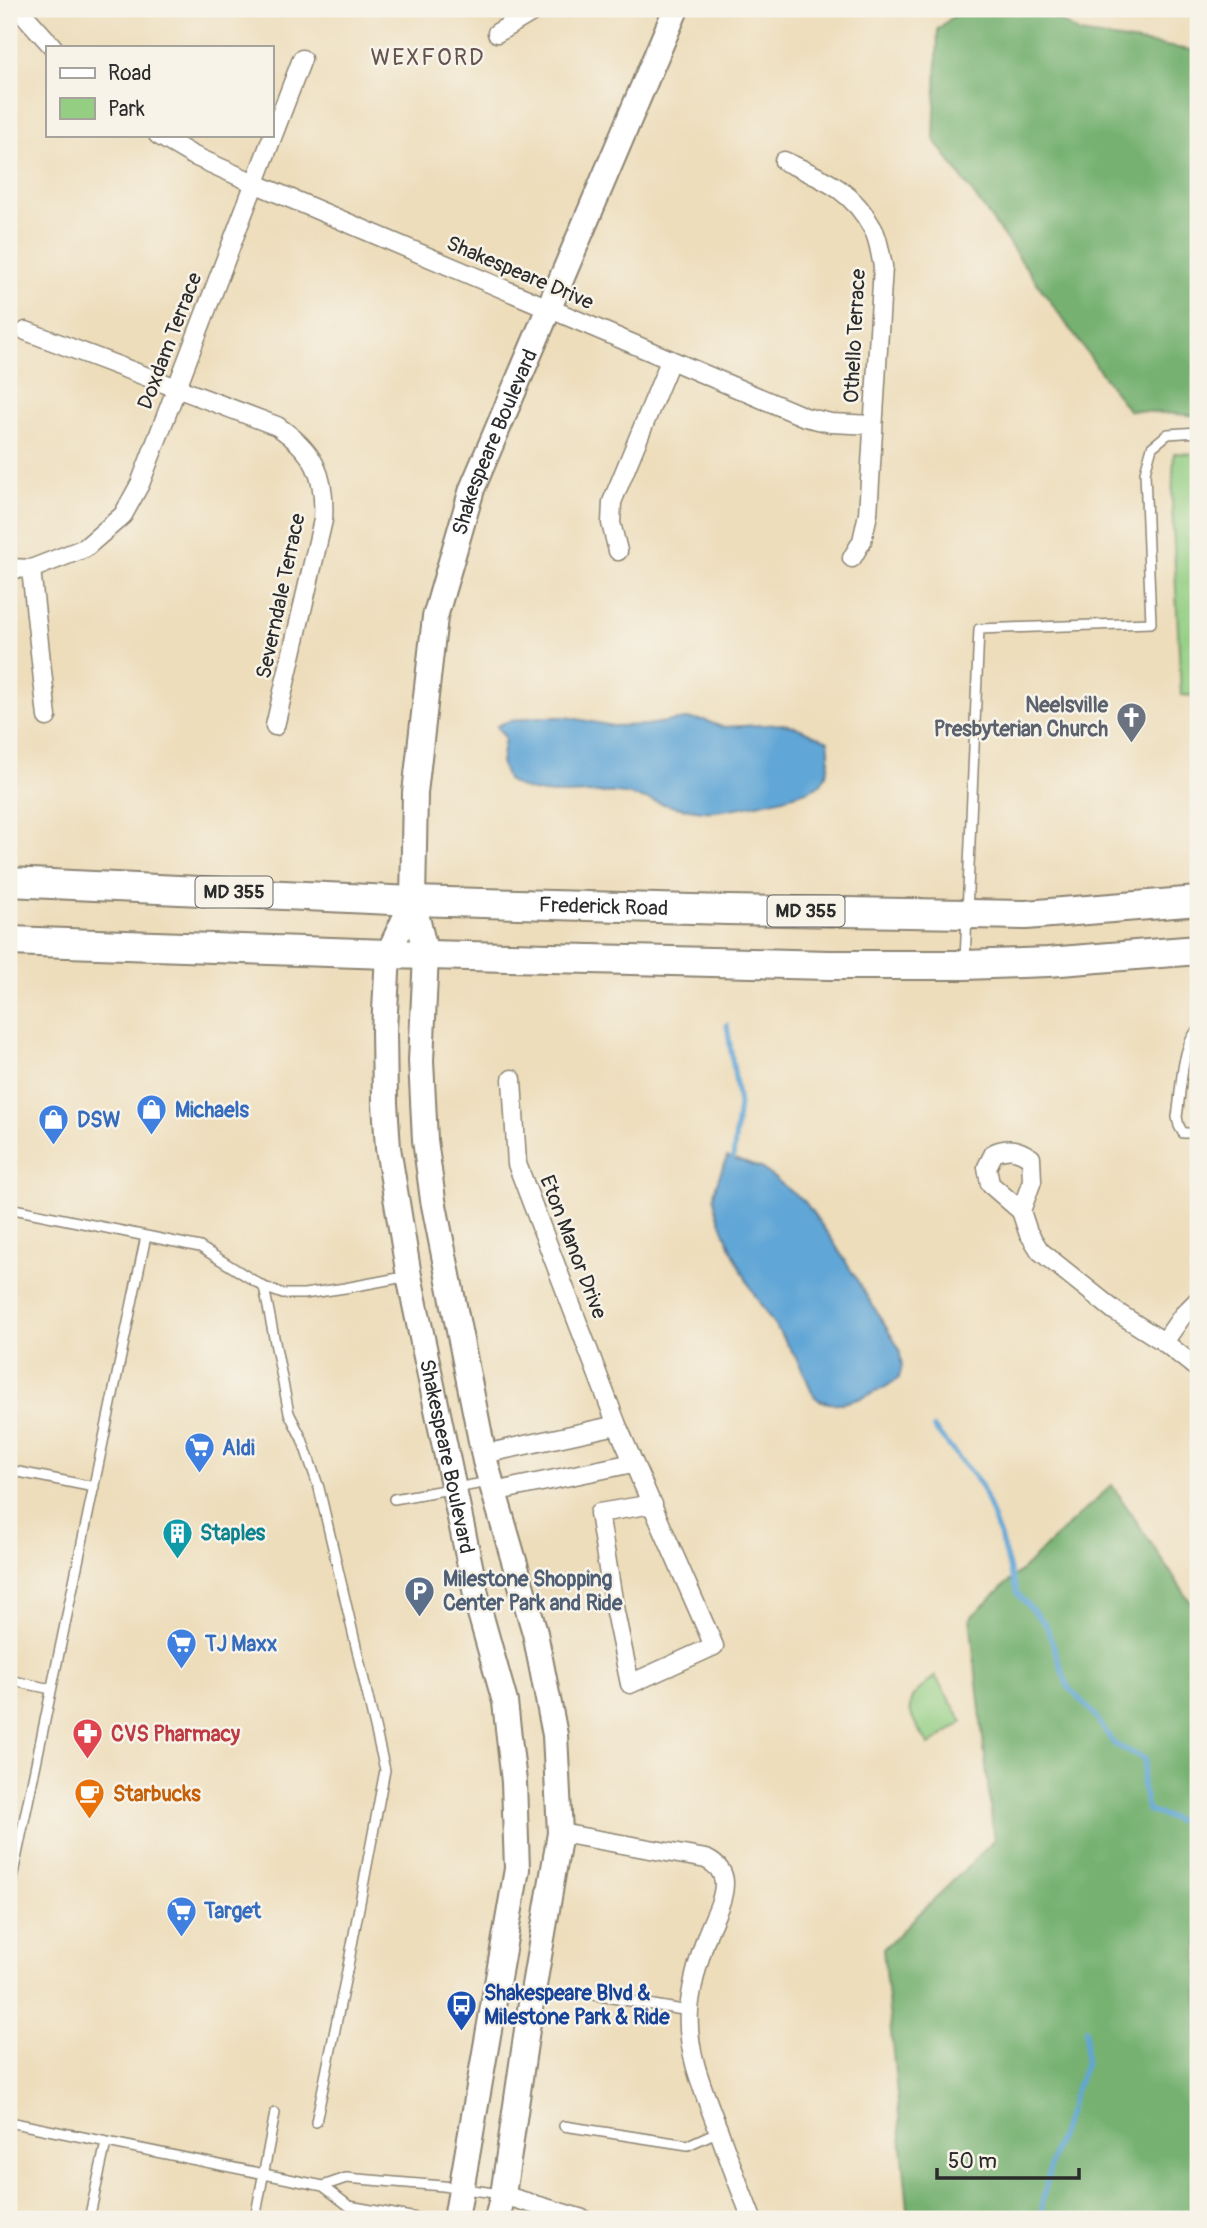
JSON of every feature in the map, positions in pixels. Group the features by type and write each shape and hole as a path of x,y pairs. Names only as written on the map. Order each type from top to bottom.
{"main road":[{"name":"Frederick Road","path":"9,882 412,901 1026,915 1198,901"},
{"path":"9,941 829,965 965,965 1097,959 1198,950"}],"street":[{"path":"19,9 52,46"},
{"path":"497,33 537,9"},
{"name":"Shakespeare Boulevard","path":"497,2219 560,1833 555,1735 536,1633 484,1454 433,1200 425,1140 421,1061 426,955 412,901 415,793 435,617 472,489 677,9"},
{"name":"Doxdam Terrace","path":"273,134 302,59"},
{"name":"Shakespeare Drive","path":"160,136 192,155 254,183 805,417 831,424 873,425"},
{"name":"Doxdam Terrace","path":"9,568 31,569 85,548 123,515 140,484 272,136"},
{"name":"Othello Terrace","path":"784,161 833,183 851,198 874,230 883,266 868,514 862,541 852,558"},
{"name":"Severndale Terrace","path":"26,331 277,426 297,439 317,468 324,495 323,520 275,726"},
{"path":"618,551 611,523 612,502 670,361"},
{"path":"31,569 47,718"},
{"name":"Shakespeare Boulevard","path":"412,901 388,954 384,1030 385,1103 394,1190 409,1276 480,1614 505,1702 514,1782 517,1869 456,2219"},
{"name":"Eton Manor Drive","path":"512,1079 517,1164 617,1425 653,1504 714,1646 630,1684 598,1513 653,1504"},
{"path":"1021,1211 1028,1232 1040,1251 1115,1311 1164,1342 1198,1369"},
{"path":"1164,1342 1183,1315 1198,1300"},
{"path":"484,1454 617,1425"},
{"path":"492,1487 633,1463"},
{"path":"560,1833 706,1859 718,1866 724,1880 721,1900 706,1937 689,2011 692,2054 752,2219"},
{"path":"503,2195 583,2219"}],"lane":[{"path":"965,965 979,629 1151,623 1144,472 1152,447 1168,434 1198,432"},
{"path":"1198,1032 1191,1038 1186,1056 1177,1117 1183,1133 1198,1133"},
{"path":"9,1208 200,1247 264,1287 283,1294 345,1289 409,1276"},
{"path":"9,1893 146,1236"},
{"path":"264,1287 289,1413 302,1439 319,1488 385,1770 316,2122"},
{"path":"9,1470 94,1487"},
{"path":"394,1499 454,1488 492,1487"},
{"path":"9,1680 51,1689"},
{"path":"588,1994 689,2011"},
{"path":"255,2219 275,2113"},
{"path":"9,2122 323,2186 349,2206 422,2219"},
{"path":"564,2126 688,2145 719,2132"},
{"path":"89,2219 106,2143"},
{"path":"323,2186 346,2178 503,2195"}],"green space":[{"path":"962,9 1041,9 1080,33 1198,51 1198,416 1128,410 934,139 938,29"},
{"path":"1174,453 1198,454 1198,696 1181,695 1172,504"},
{"path":"1112,1485 1198,1613 1198,2203 1193,2219 909,2219 883,1949 994,1841 970,1618"},
{"path":"935,1676 963,1722 929,1745 914,1722 910,1702"}],"water":[{"path":"534,717 566,717 613,726 646,725 685,719 704,720 722,727 784,724 828,741 828,767 822,782 804,792 716,811 680,808 616,793 560,794 532,791 507,780 501,763 505,738 497,726"},
{"path":"727,1157 761,1168 805,1202 831,1238 899,1348 902,1366 899,1378 872,1394 849,1401 828,1403 814,1395 798,1361 751,1289 722,1226 714,1193"}],"waterway":[{"path":"727,1025 739,1104 733,1158"},
{"path":"934,1428 981,1485 1017,1593 1046,1625 1068,1687 1093,1713 1114,1744 1145,1759 1142,1786 1148,1811 1183,1822 1198,1844"},
{"path":"1191,1874 1198,1844"},
{"path":"1043,2219 1042,2203 1054,2151 1086,2062 1086,2029"}],"place":[{"name":"Neelsville Presbyterian Church","path":"1131,744"},
{"name":"Michaels","path":"152,1137"},
{"name":"DSW","path":"54,1147"},
{"name":"Aldi","path":"199,1475"},
{"name":"Staples","path":"177,1560"},
{"name":"Milestone Shopping Center Park and Ride","path":"420,1618"},
{"name":"TJ Maxx","path":"182,1671"},
{"name":"CVS Pharmacy","path":"88,1761"},
{"name":"Starbucks","path":"90,1821"},
{"name":"Target","path":"181,1938"},
{"name":"Shakespeare Blvd & Milestone Park & Ride","path":"461,2032"}],"district":[{"name":"WEXFORD","path":"428,57"}]}
